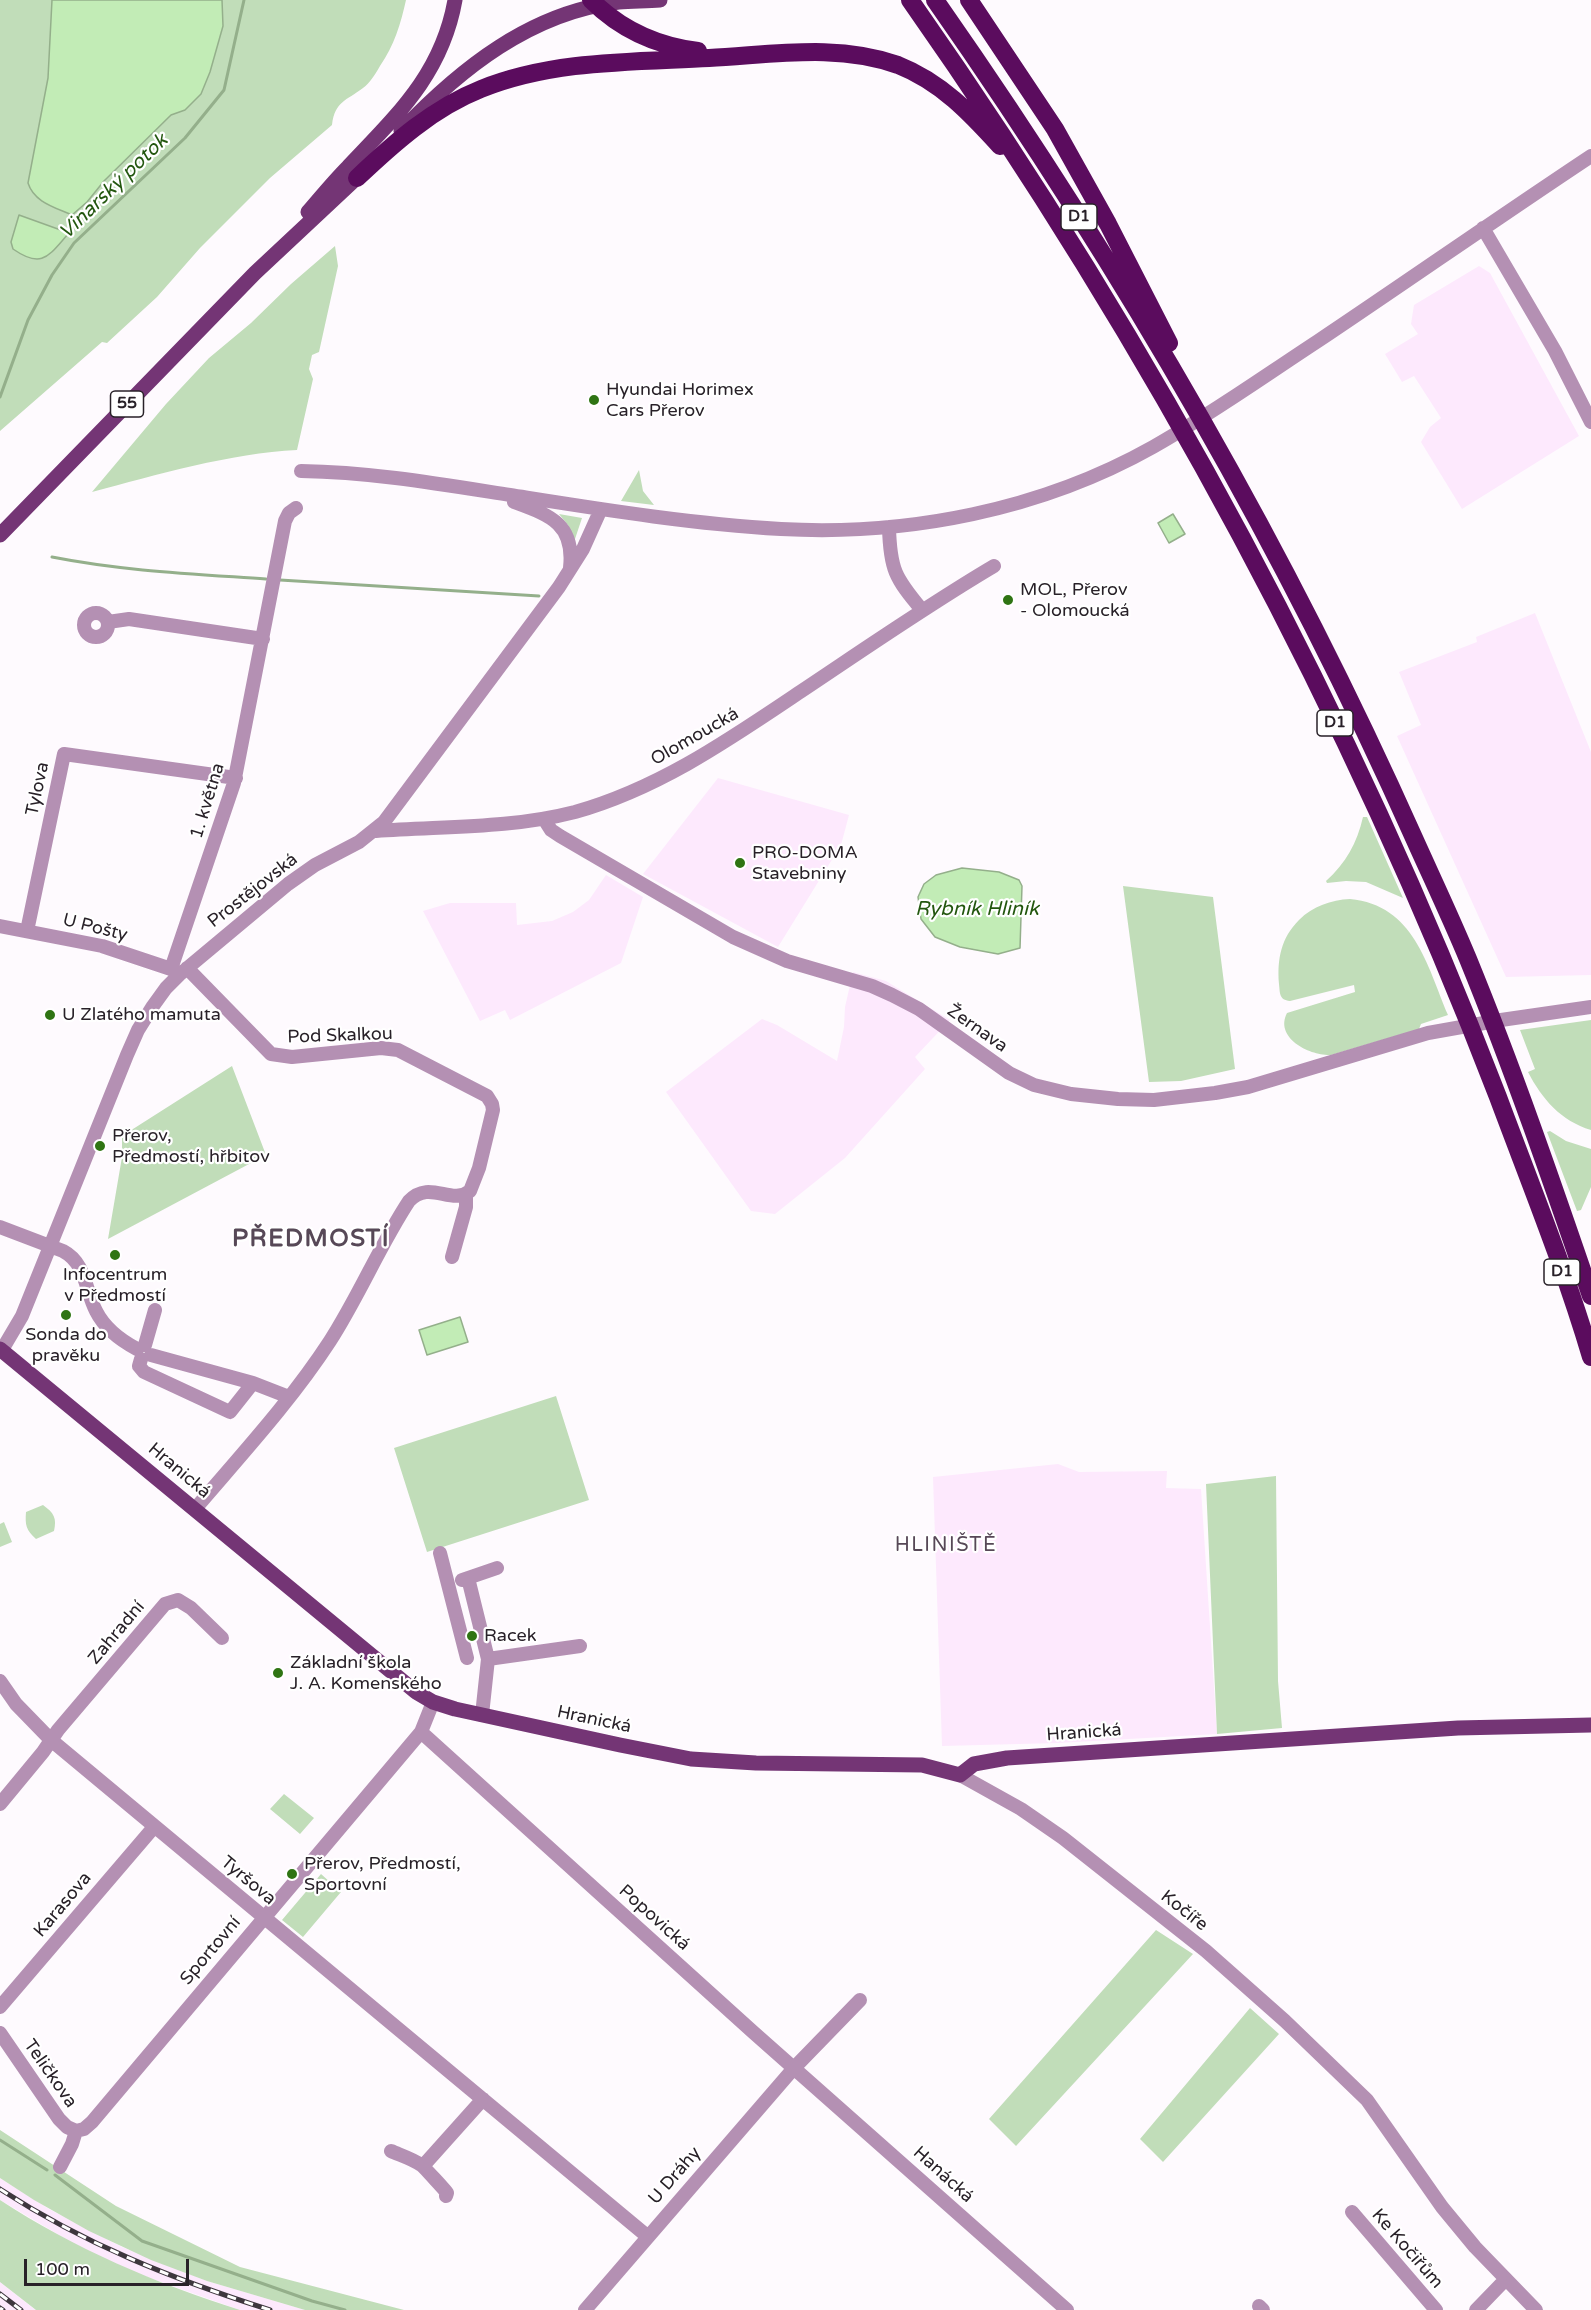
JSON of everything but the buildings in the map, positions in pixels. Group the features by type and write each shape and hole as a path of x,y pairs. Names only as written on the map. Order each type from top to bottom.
{"highway":[{"path":"591,0 626,28 658,43 704,52 845,53 881,60 911,71 935,84 958,102 1039,190"},
{"name":"D1","path":"910,0 972,88 1102,291 1230,515 1294,639 1403,866 1478,1046 1532,1188 1591,1357"},
{"name":"D1","path":"935,0 988,75 1119,279 1214,440 1288,578 1374,748 1466,955 1513,1073 1591,1296"},
{"path":"969,0 1054,129 1087,185 1152,308 1214,440"},
{"path":"357,178 430,116 464,97 510,79 589,65 763,54"}],"main road":[{"name":"55","path":"0,535 255,273 416,93 432,68 444,42 455,0"},
{"name":"55","path":"255,273 357,178 435,96 468,68 514,38 571,14 619,2 660,0"},
{"name":"Hranická","path":"1,1350 407,1685 433,1702 482,1715 620,1746 691,1759 756,1763 922,1765 960,1775 974,1764 1007,1758 1458,1728 1591,1725"}],"street":[{"path":"301,471 370,476 601,510 779,529 889,527 957,518 1026,501 1084,480 1151,448 1239,393 1591,156"},
{"path":"1483,228 1555,351 1591,422"},
{"path":"486,492 541,512 557,521 570,546 570,571"},
{"name":"1. května","path":"179,970 236,778 285,521 289,513 296,508"},
{"name":"Prostějovská","path":"1,1350 22,1316 138,1030 160,995 179,970 295,878 375,831 405,796 570,571 601,510"},
{"path":"889,527 890,553 894,571 900,584 922,610"},
{"name":"Olomoucká","path":"375,831 489,826 544,819 615,798 684,767 721,745 922,610 994,566"},
{"path":"108,622 129,619 262,639"},
{"name":"Tylova","path":"27,932 64,754 236,778"},
{"name":"Žernava","path":"544,819 551,830 560,836 733,937 787,961 873,986 892,995 919,1009 1009,1072 1034,1085 1058,1092 1118,1099 1154,1100 1203,1095 1248,1087 1428,1033 1591,1007"},
{"name":"U Pošty","path":"0,926 102,946 179,970"},
{"name":"Pod Skalkou","path":"179,970 271,1054 292,1057 381,1048 398,1050 487,1096 492,1104 492,1117 474,1182 466,1194 466,1207 452,1257"},
{"path":"195,1509 289,1396 335,1332 410,1201 425,1192 434,1191 456,1196 466,1194"},
{"path":"0,1227 66,1252 80,1268 92,1302 101,1319 118,1337 143,1352 253,1383 289,1396"},
{"path":"156,1310 139,1366 144,1372 230,1412 253,1383"},
{"path":"440,1552 468,1658"},
{"path":"449,1584 497,1568"},
{"path":"468,1578 488,1659 482,1715"},
{"name":"Zahradní","path":"51,1740 165,1604 178,1600 191,1608 222,1638"},
{"path":"488,1659 580,1646"},
{"name":"Tyršova","path":"0,1681 16,1704 51,1740 647,2235"},
{"name":"Sportovní","path":"76,2131 84,2129 92,2122 421,1732 433,1702"},
{"name":"Popovická","path":"421,1732 794,2068"},
{"path":"0,1804 51,1740"},
{"name":"Kočíře","path":"960,1775 1021,1809 1063,1838 1206,1951 1293,2028 1366,2100 1442,2207 1536,2310"},
{"name":"Karasova","path":"0,2007 154,1827"},
{"path":"794,2068 860,2000"},
{"name":"Teličkova","path":"0,2033 59,2119 67,2127 76,2131"},
{"name":"U Dráhy","path":"585,2310 647,2235 794,2068"},
{"name":"Hanácká","path":"794,2068 1067,2310"},
{"path":"423,2166 483,2099"},
{"path":"60,2167 76,2131"},
{"path":"391,2151 423,2166 446,2191 446,2196"},
{"name":"Ke Kočiřům","path":"1352,2212 1436,2310"},
{"path":"1476,2310 1506,2279"}],"shaded area":[{"path":"0,0 52,0 48,78 28,183 87,202 104,181 171,115 185,110 201,94 223,26 222,0 406,0 396,34 375,75 363,88 342,102 333,117 332,125 270,178 200,248 157,297 107,343 102,342 0,431"},
{"path":"335,246 338,266 319,352 312,355 309,369 313,379 297,450 220,460 92,492 166,404 209,358"},
{"path":"1479,266 1490,273 1579,436 1462,509 1421,442 1430,427 1441,418 1414,376 1402,382 1385,354 1418,334 1411,324 1414,305"},
{"path":"639,470 643,491 654,505 621,501"},
{"path":"559,514 582,518 574,542 568,525"},
{"path":"1535,613 1591,752 1591,975 1506,977 1397,736 1421,725 1399,672 1477,642 1476,637"},
{"path":"718,778 849,815 841,845 778,947 643,874"},
{"path":"1363,817 1367,817 1403,898 1366,882 1327,883 1326,881 1350,852"},
{"path":"606,875 643,897 621,963 510,1020 505,1010 480,1021 423,911 450,903 516,903 517,925 552,921 573,912 589,900"},
{"path":"1123,886 1213,897 1235,1069 1181,1081 1149,1082"},
{"path":"1350,899 1372,904 1389,913 1404,925 1425,958 1448,1015 1421,1024 1419,1029 1331,1055 1323,1055 1304,1049 1290,1038 1285,1030 1284,1022 1287,1013 1355,992 1354,985 1290,1001 1286,1000 1280,993 1280,958 1288,934 1304,915 1323,905"},
{"path":"853,972 886,981 950,1020 915,1057 925,1069 845,1158 775,1214 751,1211 666,1092 762,1019 777,1025 837,1061"},
{"path":"1591,1020 1591,1130 1570,1121 1546,1100 1528,1072 1535,1069 1520,1030"},
{"path":"232,1066 266,1155 108,1239 122,1157 122,1136"},
{"path":"1550,1131 1566,1141 1591,1149 1591,1187 1581,1210 1577,1211 1547,1132"},
{"path":"556,1396 589,1500 427,1552 394,1448"},
{"path":"1058,1464 1079,1472 1167,1471 1166,1488 1201,1489 1217,1734 1058,1743 942,1746 933,1477"},
{"path":"1276,1476 1278,1681 1282,1728 1217,1734 1206,1484"},
{"path":"43,1505 54,1516 54,1531 36,1539 27,1527 26,1512"},
{"path":"4,1522 12,1542 0,1547 0,1524"},
{"path":"284,1794 314,1818 300,1834 270,1809"},
{"path":"321,1874 341,1892 303,1937 282,1920"},
{"path":"1156,1930 1193,1954 1016,2146 989,2119"},
{"path":"1250,2008 1279,2034 1163,2162 1140,2139"},
{"path":"0,2130 116,2206 240,2267 404,2310 305,2310 207,2281 151,2260 89,2231 0,2178"},
{"path":"0,2178 49,2209 122,2247 207,2281 305,2310 240,2310 144,2276 81,2248 0,2200"},
{"path":"0,2200 57,2234 116,2263 240,2310 36,2310 0,2282"},
{"path":"0,2282 33,2308 36,2310 0,2310"}],"water":[{"path":"52,0 222,0 223,26 201,94 185,110 171,115 72,215 40,199 28,183 48,78"},
{"path":"19,215 69,233 45,257 39,259 23,255 13,249 11,242"},
{"path":"1173,514 1185,534 1169,543 1158,523"},
{"name":"Rybník Hliník","path":"962,868 999,872 1019,880 1022,886 1020,948 998,954 960,947 935,937 921,919 918,897 924,884 936,875"},
{"path":"460,1317 468,1342 427,1355 419,1330"}],"waterway":[{"name":"Vinarský potok","path":"0,397 28,320 52,275 74,243 185,138 224,90 244,0"},
{"path":"52,557 132,569 266,579"},
{"path":"280,580 539,596"},
{"name":"Vinarský potok","path":"0,2140 47,2170"},
{"name":"Vinarský potok","path":"55,2175 142,2241 312,2301 345,2310"}],"railway":[{"path":"0,2189 65,2227 131,2259 199,2286 270,2310"},
{"path":"0,2294 21,2310"}],"place":[{"name":"Hyundai Horimex Cars Přerov","path":"594,400"},
{"name":"MOL, Přerov - Olomoucká","path":"1008,600"},
{"name":"PRO-DOMA Stavebniny","path":"740,863"},
{"name":"U Zlatého mamuta","path":"50,1015"},
{"name":"Přerov, Předmostí, hřbitov","path":"100,1146"},
{"name":"Infocentrum v Předmostí","path":"115,1255"},
{"name":"Sonda do pravěku","path":"66,1315"},
{"name":"Racek","path":"472,1636"},
{"name":"Základní škola J. A. Komenského","path":"278,1673"},
{"name":"Přerov, Předmostí, Sportovní","path":"292,1874"}],"district":[{"name":"PŘEDMOSTÍ","path":"311,1240"},
{"name":"HLINIŠTĚ","path":"946,1546"}]}
